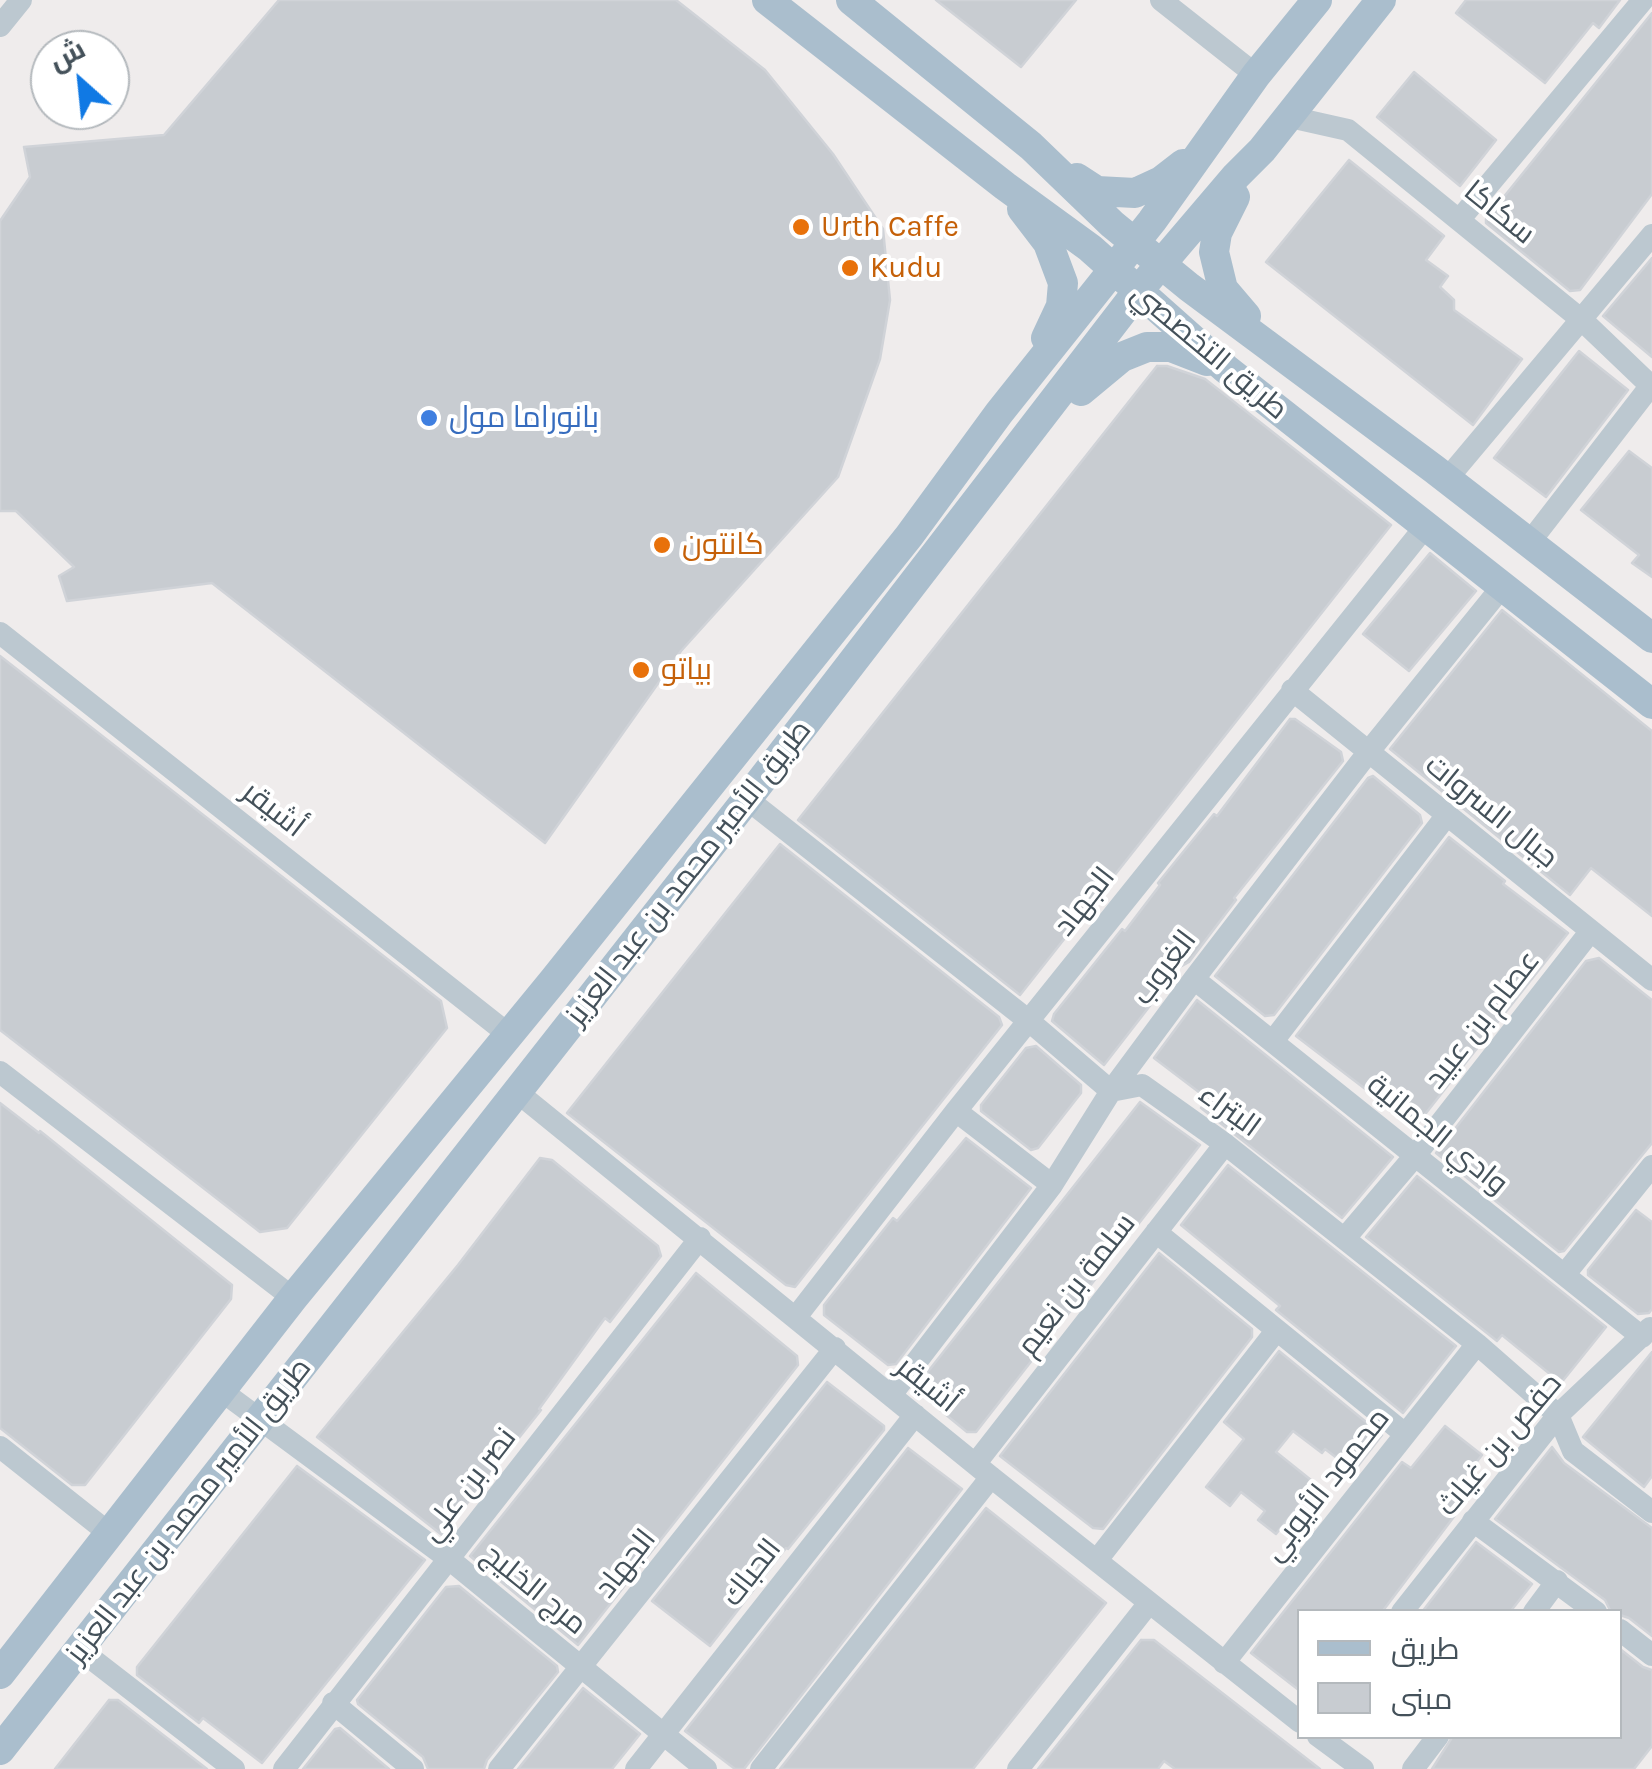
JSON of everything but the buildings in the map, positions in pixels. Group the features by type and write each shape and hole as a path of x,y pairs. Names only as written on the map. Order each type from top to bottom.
{"main road":[{"name":"طريق التخصصي","path":"767,0 1059,224 1226,368 1652,704"},
{"name":"طريق الأمير محمد بن عبد العزيز","path":"0,1674 294,1298 908,536 1000,412 1152,222 1207,140 1317,0"},
{"name":"طريق الأمير محمد بن عبد العزيز","path":"0,1750 748,800 1138,292 1290,117 1381,0"},
{"name":"طريق التخصصي","path":"866,4 1031,146 1134,242 1652,638"},
{"path":"1031,146 1097,190 1135,193 1175,172 1207,140"},
{"path":"1207,140 1204,163 1183,204 1190,214 1199,211 1236,176"},
{"path":"1262,150 1216,233 1214,252 1223,290 1282,355"},
{"path":"1000,412 1045,340 1064,294 1053,253 1005,186"},
{"path":"1059,224 1112,248 1120,246 1121,238 1090,202"},
{"path":"1033,432 1112,364 1147,347 1170,347 1226,368"},
{"path":"664,842 696,866"}],"street":[{"path":"0,26 21,0"},
{"path":"1160,0 1256,75"},
{"path":"1460,219 1643,0"},
{"name":"سكاكا","path":"1290,117 1348,130 1583,321 1652,386"},
{"path":"1447,480 1652,235"},
{"path":"1529,543 1652,386"},
{"name":"الجهاد","path":"796,1317 956,1110 1425,527"},
{"name":"الغروب","path":"891,1395 1052,1185 1111,1091 1194,979 1501,588"},
{"name":"أشيقر","path":"0,633 508,1034"},
{"name":"جبال السروات","path":"1292,690 1652,980"},
{"path":"748,800 1029,1021 1111,1091"},
{"path":"1273,1041 1447,814"},
{"name":"عصام بن عبيد","path":"1345,1238 1590,932"},
{"name":"وادي الجمانية","path":"1194,979 1565,1274 1647,1331"},
{"path":"0,1072 294,1298"},
{"name":"البتراء","path":"1111,1091 1142,1085 1225,1144 1477,1344 1558,1415 1573,1451 1649,1503"},
{"name":"أشيقر","path":"517,1092 1297,1720"},
{"path":"956,1110 1052,1185"},
{"name":"سلمة بن نعيم","path":"761,1769 1225,1144"},
{"path":"1565,1274 1652,1166"},
{"path":"1156,1232 1405,1434"},
{"name":"نصر بن علي","path":"284,1769 700,1238"},
{"path":"1097,1560 1276,1331"},
{"name":"حفص بن غياث","path":"1404,1609 1558,1415 1647,1331"},
{"name":"محمود الأيوبي","path":"1224,1663 1477,1344"},
{"name":"الجهاد","path":"499,1769 835,1348"},
{"name":"مرج الخليج","path":"222,1392 449,1559 706,1769"},
{"name":"الحباك","path":"636,1769 915,1414"},
{"path":"0,1447 110,1534"},
{"path":"1473,1521 1592,1609"},
{"path":"1536,1609 1556,1582"},
{"path":"1018,1769 1149,1602"},
{"path":"1622,1632 1652,1655"},
{"path":"79,1649 234,1769"},
{"path":"333,1703 413,1769"},
{"path":"1322,1739 1362,1769"},
{"path":"1413,1769 1436,1739"}],"place":[{"name":"Urth Caffe","path":"801,227"},
{"name":"Kudu","path":"850,268"},
{"name":"بانوراما مول","path":"429,418"},
{"name":"كانتون","path":"662,545"},
{"name":"بياتو","path":"641,670"}]}
